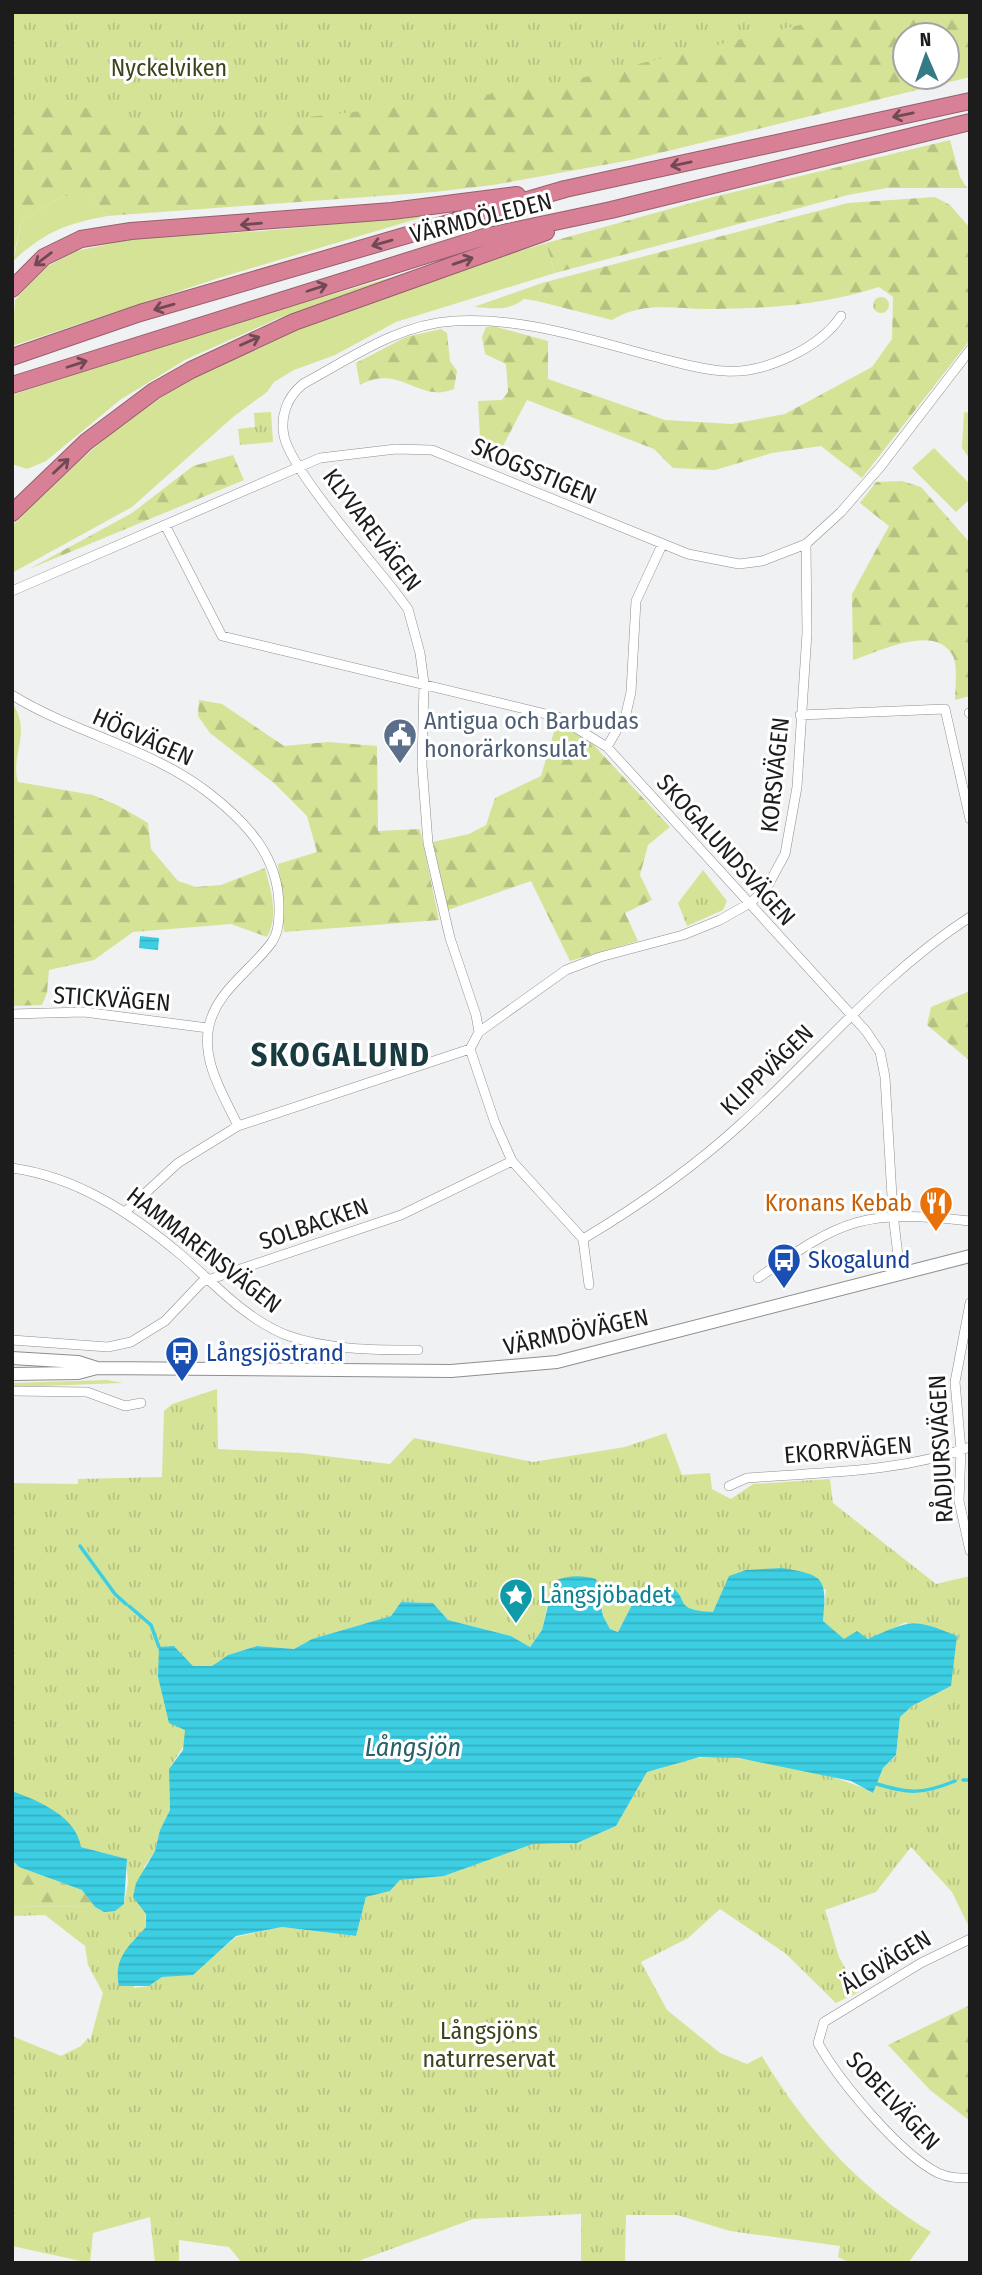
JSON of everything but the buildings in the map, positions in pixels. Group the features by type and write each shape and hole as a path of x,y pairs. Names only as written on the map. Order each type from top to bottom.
{"highway":[{"name":"VÄRMDÖLEDEN","path":"12,357 141,313 565,189 970,101"},
{"name":"VÄRMDÖLEDEN","path":"12,385 484,237 611,210 970,122"},
{"path":"12,289 44,257 62,246 95,237 392,211 565,189"},
{"path":"12,513 86,442 154,391 191,370 294,322 611,210"}],"main road":[{"name":"VÄRMDÖVÄGEN","path":"12,1374 48,1374 97,1368 416,1371 515,1368 570,1359 900,1272 969,1259"},
{"name":"VÄRMDÖVÄGEN","path":"12,1358 78,1362 97,1368"}],"street":[{"name":"KLYVAREVÄGEN","path":"479,1032 476,1015 450,938 428,843 421,737 424,683 415,628 408,609 300,467 286,443 283,429 285,410 294,391 386,339 450,321 513,322 727,372 767,365 799,351 833,328 841,316"},
{"name":"SKOGSSTIGEN","path":"12,591 320,458 396,449 432,450 662,545 706,559 739,564 775,558 806,544 841,512 881,466 970,350"},
{"name":"SKOGALUNDSVÄGEN","path":"165,524 222,636 558,717 607,747 850,1014 880,1052 888,1104 893,1214 900,1272"},
{"name":"KORSVÄGEN","path":"479,1032 568,969 600,957 683,935 750,903 766,889 785,854 797,787 807,633 806,544"},
{"path":"607,747 626,714 631,692 636,601 662,545"},
{"name":"HÖGVÄGEN","path":"12,695 51,718 157,760 190,778 252,830 265,850 272,865 279,898 277,932 265,950 223,995 208,1028 209,1059 214,1076 238,1126"},
{"path":"800,715 945,709 970,820"},
{"name":"KLIPPVÄGEN","path":"583,1239 676,1179 704,1156 743,1122 850,1014 906,962 970,917"},
{"name":"STICKVÄGEN","path":"12,1014 84,1012 208,1028"},
{"path":"126,1211 178,1163 238,1126 470,1049 479,1032"},
{"path":"470,1049 495,1123 512,1161 583,1239 589,1285"},
{"name":"SOLBACKEN","path":"48,1341 108,1347 140,1338 165,1321 196,1286 208,1280 401,1214 512,1161"},
{"name":"HAMMARENSVÄGEN","path":"12,1167 78,1187 126,1211 248,1315 293,1337 367,1349 418,1350"},
{"path":"758,1278 828,1231 858,1220 893,1214 970,1221"},
{"name":"RÅDJURSVÄGEN","path":"970,1303 955,1382 965,1449 959,1501 970,1551"},
{"path":"12,1340 48,1341 48,1374"},
{"path":"12,1391 87,1392 125,1406 141,1403"},
{"name":"EKORRVÄGEN","path":"729,1486 747,1478 903,1466 933,1461 965,1449"},
{"name":"ÄLGVÄGEN","path":"824,2022 921,1963 970,1939"},
{"name":"SOBELVÄGEN","path":"824,2022 818,2043 830,2064 876,2119 923,2164 950,2178 970,2178"}],"green space":[{"path":"12,12 970,12 970,77 961,79 961,21 891,21 891,91 913,91 631,160 493,185 434,192 107,216 92,196 63,196 22,220 12,262"},
{"name":"Nyckelviken","path":"12,12 815,12 816,21 581,78 459,100 264,122 166,126 138,125 94,109 63,103 35,109 12,122"},
{"path":"950,140 960,177 967,188 887,188 848,195 555,273 546,243 713,197"},
{"path":"63,196 92,196 107,216 79,222 56,231 35,243 13,261 22,220"},
{"path":"935,197 950,205 970,228 970,340 862,478 821,446 772,453 715,470 673,468 654,449 527,400 493,465 469,455 480,437 478,401 502,400 508,392 506,364 485,354 482,337 486,327 493,326 548,341 548,379 665,420 732,424 785,414 872,367 892,339 893,297 879,287 837,298 772,307 647,308 612,320 537,301 542,283 848,203"},
{"path":"430,215 222,277 12,346 15,300 44,268 76,251 133,239 262,231"},
{"path":"546,243 555,273 396,322 335,355 294,370 274,382 267,392 233,417 132,507 12,573 12,526 100,443 157,400 200,374 295,329 397,291"},
{"path":"403,274 279,318 185,360 120,400 46,461 27,469 12,464 12,395 161,344"},
{"path":"542,283 537,301 524,299 512,306 500,308 474,307"},
{"path":"878,297 884,297 889,305 887,311 878,313 873,308 873,302"},
{"path":"441,329 447,333 450,361 457,371 454,389 430,392 387,378 374,379 360,385 356,363 406,337"},
{"path":"271,412 273,442 240,445 238,429 255,427 254,413"},
{"path":"964,412 970,413 970,459 962,448"},
{"path":"934,448 970,484 970,499 956,512 912,468"},
{"path":"233,455 244,480 29,569 132,513 193,466"},
{"path":"902,481 921,487 970,543 970,696 955,700 955,661 945,646 934,641 906,642 853,660 852,594 889,526 860,503 876,482"},
{"path":"199,700 222,704 284,746 328,742 377,746 378,831 420,829 439,920 284,932 278,864 317,852 307,816 274,783 210,733 198,716"},
{"path":"13,704 21,725 16,772 18,782 93,795 148,823 151,849 178,881 196,887 221,885 265,868 273,912 267,937 231,924 133,932 94,960 49,970 47,993 42,1005 12,1006"},
{"path":"556,725 588,739 670,827 648,845 640,875 652,900 625,913 638,941 570,961 531,881 448,910 433,842 469,834 486,825 495,798 541,776"},
{"path":"703,870 727,901 723,910 687,926 678,903"},
{"path":"970,991 970,1061 927,1025 931,1007"},
{"path":"107,1380 123,1383 12,1387 12,1383"},
{"name":"Långsjöns naturreservat","path":"217,1389 218,1449 301,1453 390,1464 414,1438 533,1462 625,1447 666,1433 682,1475 710,1473 712,1489 731,1499 753,1484 830,1479 833,1503 936,1584 970,1576 970,1929 952,1892 911,1847 876,1892 825,1910 839,1957 859,1992 836,2003 785,1953 720,1909 688,1938 641,1962 667,2010 720,2053 747,2064 762,2056 796,2108 836,2155 881,2197 931,2232 908,2263 850,2263 838,2257 840,2246 730,2231 677,2215 626,2215 625,2263 581,2263 581,2214 473,2219 353,2263 242,2263 229,2247 179,2240 179,2263 155,2263 150,2217 93,2233 90,2263 12,2246 12,2036 61,2056 81,2046 88,2038 90,2041 103,1993 88,1965 85,1946 45,1915 12,1916 12,1906 95,1907 104,1912 124,1904 128,1882 126,1859 81,1847 57,1813 12,1791 12,1483 78,1484 78,1479 162,1477 164,1411 172,1404","holes":["668,1585 688,1609 705,1612 739,1609 826,1589 823,1621 838,1635 847,1640 864,1640 906,1622 951,1686 912,1706 900,1717 896,1755 883,1768 873,1793 813,1772 762,1761 716,1757 686,1760 647,1772 616,1826 577,1843 533,1844 444,1876 400,1880 390,1891 366,1897 356,1936 282,1927 236,1937 193,1974 162,1977 149,1986 134,1988 140,1934 146,1927 144,1867 155,1851 160,1830 170,1810 169,1769 186,1742 185,1730 158,1677 174,1646 193,1666 212,1666 228,1655 257,1646 294,1649 312,1639 391,1616 401,1602 433,1603 448,1620 511,1636 530,1647 542,1630 547,1606 600,1590 603,1616 610,1629 618,1632 636,1597"]},
{"path":"12,1860 19,1867 82,1890 95,1907 12,1906"},
{"path":"970,2005 970,2121 930,2090 888,2045"}],"water":[{"path":"140,936 159,938 158,950 139,948"},
{"name":"Långsjön","path":"782,1568 807,1573 820,1581 824,1596 823,1621 844,1639 857,1631 868,1639 912,1624 931,1626 957,1636 951,1686 912,1706 900,1717 896,1755 883,1768 873,1793 851,1781 739,1758 700,1757 647,1772 616,1826 577,1843 533,1844 444,1876 400,1880 390,1891 366,1897 356,1936 282,1927 236,1936 193,1975 162,1977 149,1986 119,1986 120,1960 146,1927 146,1914 133,1897 136,1883 155,1851 160,1830 170,1810 169,1769 183,1750 185,1730 169,1723 158,1677 159,1647 174,1646 193,1666 212,1666 228,1655 257,1646 294,1649 312,1639 391,1616 401,1602 433,1603 448,1620 511,1636 530,1647 542,1630 554,1581 559,1579 575,1576 596,1579 603,1616 610,1629 618,1632 636,1597 668,1585 691,1609 713,1612 729,1576 746,1570"},
{"path":"12,1791 44,1805 64,1818 78,1836 81,1847 127,1859 124,1904 115,1911 104,1912 95,1907 82,1890 19,1867 12,1860"}],"waterway":[{"path":"80,1546 115,1594 126,1604"},
{"path":"129,1606 151,1625 159,1647"},
{"path":"963,1780 970,1780"},
{"path":"877,1784 898,1790 916,1791 955,1781"}],"place":[{"name":"Antigua och Barbudas honorärkonsulat","path":"400,765"},
{"name":"Kronans Kebab","path":"936,1233"},
{"name":"Skogalund","path":"784,1290"},
{"name":"Långsjöstrand","path":"182,1383"},
{"name":"Långsjöbadet","path":"516,1625"}],"district":[{"name":"SKOGALUND","path":"341,1055"}]}
